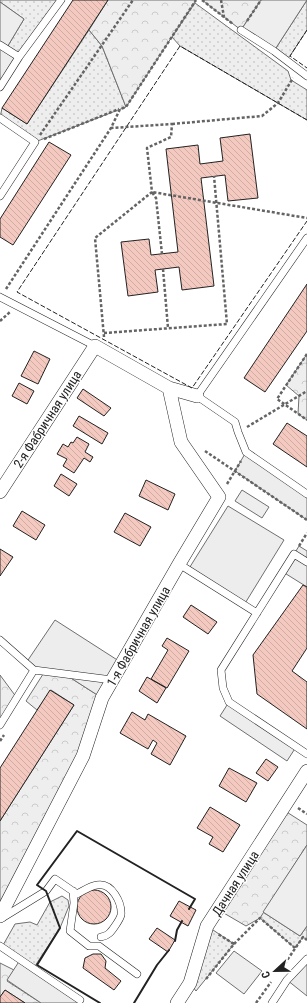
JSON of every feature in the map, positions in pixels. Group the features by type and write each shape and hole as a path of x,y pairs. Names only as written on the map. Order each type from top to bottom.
{"street":[{"path":"95,346 169,388 198,396"},
{"name":"2-я Фабричная улица","path":"0,492 95,346"},
{"path":"169,388 181,442 219,497"},
{"name":"1-я Фабричная улица","path":"0,917 83,756 102,698 219,497"},
{"name":"Дачная улица","path":"177,1003 190,983 207,926 307,771"}],"lane":[{"path":"0,87 19,57 61,0"},
{"path":"242,30 274,51 307,76"},
{"path":"0,46 19,57"},
{"path":"0,118 35,142 0,196"},
{"path":"307,238 198,396 235,422 246,452 307,494"},
{"path":"0,297 95,346"},
{"path":"307,562 294,554 222,670 223,688 229,702 307,754"},
{"path":"179,564 257,613"},
{"path":"0,640 34,670 112,680"},
{"path":"0,725 34,670"},
{"path":"0,917 46,891 55,879 77,894 98,884 105,886 112,891 121,909 120,917 112,931 106,936 101,937"},
{"path":"73,891 74,903 70,931 90,946 99,946 137,974"},
{"path":"0,946 80,1000"},
{"path":"272,1003 287,980 307,959"}],"path":[{"path":"35,142 133,0"},
{"path":"35,142 126,107 196,0"},
{"path":"202,0 242,30 261,0"},
{"path":"221,0 224,17"},
{"path":"112,128 262,116 278,103 298,70"},
{"path":"0,297 112,128 120,109"},
{"path":"162,254 156,198 152,192 147,148 171,137 172,124"},
{"path":"104,333 227,324 214,176"},
{"path":"109,354 104,333 96,238 152,192 307,218"},
{"path":"163,269 168,328"},
{"path":"307,354 277,400 307,420"},
{"path":"238,432 307,392"},
{"path":"204,450 307,520"},
{"path":"219,497 246,452"},
{"path":"294,554 307,533"},
{"path":"206,980 234,944 260,918 295,948"},
{"path":"207,926 234,944"},
{"path":"278,973 303,937 307,940"},
{"path":"256,1003 273,979"}],"green space":[{"path":"0,0 61,0 19,57 6,49 24,19 0,2"},
{"path":"108,0 196,0 126,107 102,46 89,30"},
{"path":"202,0 261,0 241,30"},
{"path":"261,0 307,0 274,51 241,30"},
{"path":"307,0 307,30 290,56 285,60 274,51"},
{"path":"195,3 288,71 291,80 307,90 307,120 180,46 172,37"},
{"path":"89,30 102,46 126,107 35,142 0,118 2,108 27,124"},
{"path":"307,354 307,420 298,414 299,396 286,385"},
{"path":"242,490 269,507 262,518 235,501"},
{"path":"45,671 63,673 102,698 83,756 0,916 0,821 74,705 51,690 37,710 26,701"},
{"path":"0,675 17,698 0,725"},
{"path":"282,809 307,825 307,845 260,918 246,926 222,912"},
{"path":"307,845 307,926 300,936 263,912"},
{"path":"62,896 68,900 69,906 60,928 33,969 2,947 15,924 30,922 37,925 50,902"},
{"path":"263,912 300,936 307,926 307,940 303,937 295,948 260,918"},
{"path":"207,926 234,944 196,991 190,983"},
{"path":"234,951 262,971 244,994 216,973"},
{"path":"0,963 14,970 7,981 41,1003 25,1003 5,990 0,997"}],"shaded area":[{"path":"0,2 24,19 6,49 19,57 0,87"},
{"path":"246,452 307,494 307,520 235,471"},
{"path":"228,506 284,540 244,605 188,570"},
{"path":"299,546 307,551 307,587 283,572"},
{"path":"55,620 122,663 102,698 63,673 34,670 26,663"},
{"path":"229,702 296,747 287,761 220,716"},
{"path":"307,959 307,996 287,980"},
{"path":"20,960 80,1000 78,1003 41,1003 7,980"}],"building":[{"path":"73,0 108,0 27,124 2,108"},
{"path":"250,134 258,198 228,201 225,175 201,178 214,286 182,290 179,267 155,270 158,292 128,296 121,242 149,239 151,255 178,252 166,149 198,145 200,164 223,161 220,138"},
{"path":"49,142 71,155 13,245 0,237 0,219"},
{"path":"307,284 307,331 265,392 244,378"},
{"path":"34,351 50,359 38,384 21,376"},
{"path":"19,383 34,391 27,404 12,396"},
{"path":"83,389 111,408 104,416 77,398"},
{"path":"79,416 108,433 102,444 73,426"},
{"path":"287,423 307,436 307,467 273,444"},
{"path":"77,437 89,444 85,452 93,457 90,462 84,458 74,473 63,466 67,459 57,454 63,444 68,447"},
{"path":"61,474 77,484 69,496 54,486"},
{"path":"146,480 175,494 168,510 139,496"},
{"path":"22,511 45,525 36,540 13,526"},
{"path":"125,513 151,527 140,546 114,532"},
{"path":"0,549 13,557 0,576"},
{"path":"303,585 307,587 307,648 292,671 307,682 307,729 257,694 253,655"},
{"path":"191,605 217,622 208,634 183,617"},
{"path":"167,638 189,651 167,688 151,679 168,650 162,646"},
{"path":"147,677 166,688 157,703 139,691"},
{"path":"50,690 74,705 0,821 0,768"},
{"path":"132,712 145,720 148,714 186,736 170,765 151,754 157,743 153,740 148,749 120,733"},
{"path":"266,759 278,767 268,781 256,773"},
{"path":"229,768 257,783 246,802 219,786"},
{"path":"210,807 240,825 223,852 209,844 213,837 197,828"},
{"path":"94,890 106,895 111,907 106,919 94,924 82,919 77,907 82,895"},
{"path":"179,901 196,910 188,926 170,916"},
{"path":"157,928 175,940 168,952 149,939"},
{"path":"93,954 101,954 106,961 105,968 121,981 114,990 83,968 85,958"},
{"path":"5,990 25,1003 0,1003 0,997"}],"fence":[{"path":"307,30 290,56 307,68"},
{"path":"307,120 180,46 17,292 192,388 307,221"}],"wall":[{"path":"100,1003 37,965 60,928 46,891 37,885 77,831 195,899 189,909"},
{"path":"175,941 177,930 182,921"},
{"path":"134,1003 157,965 169,950"}]}
